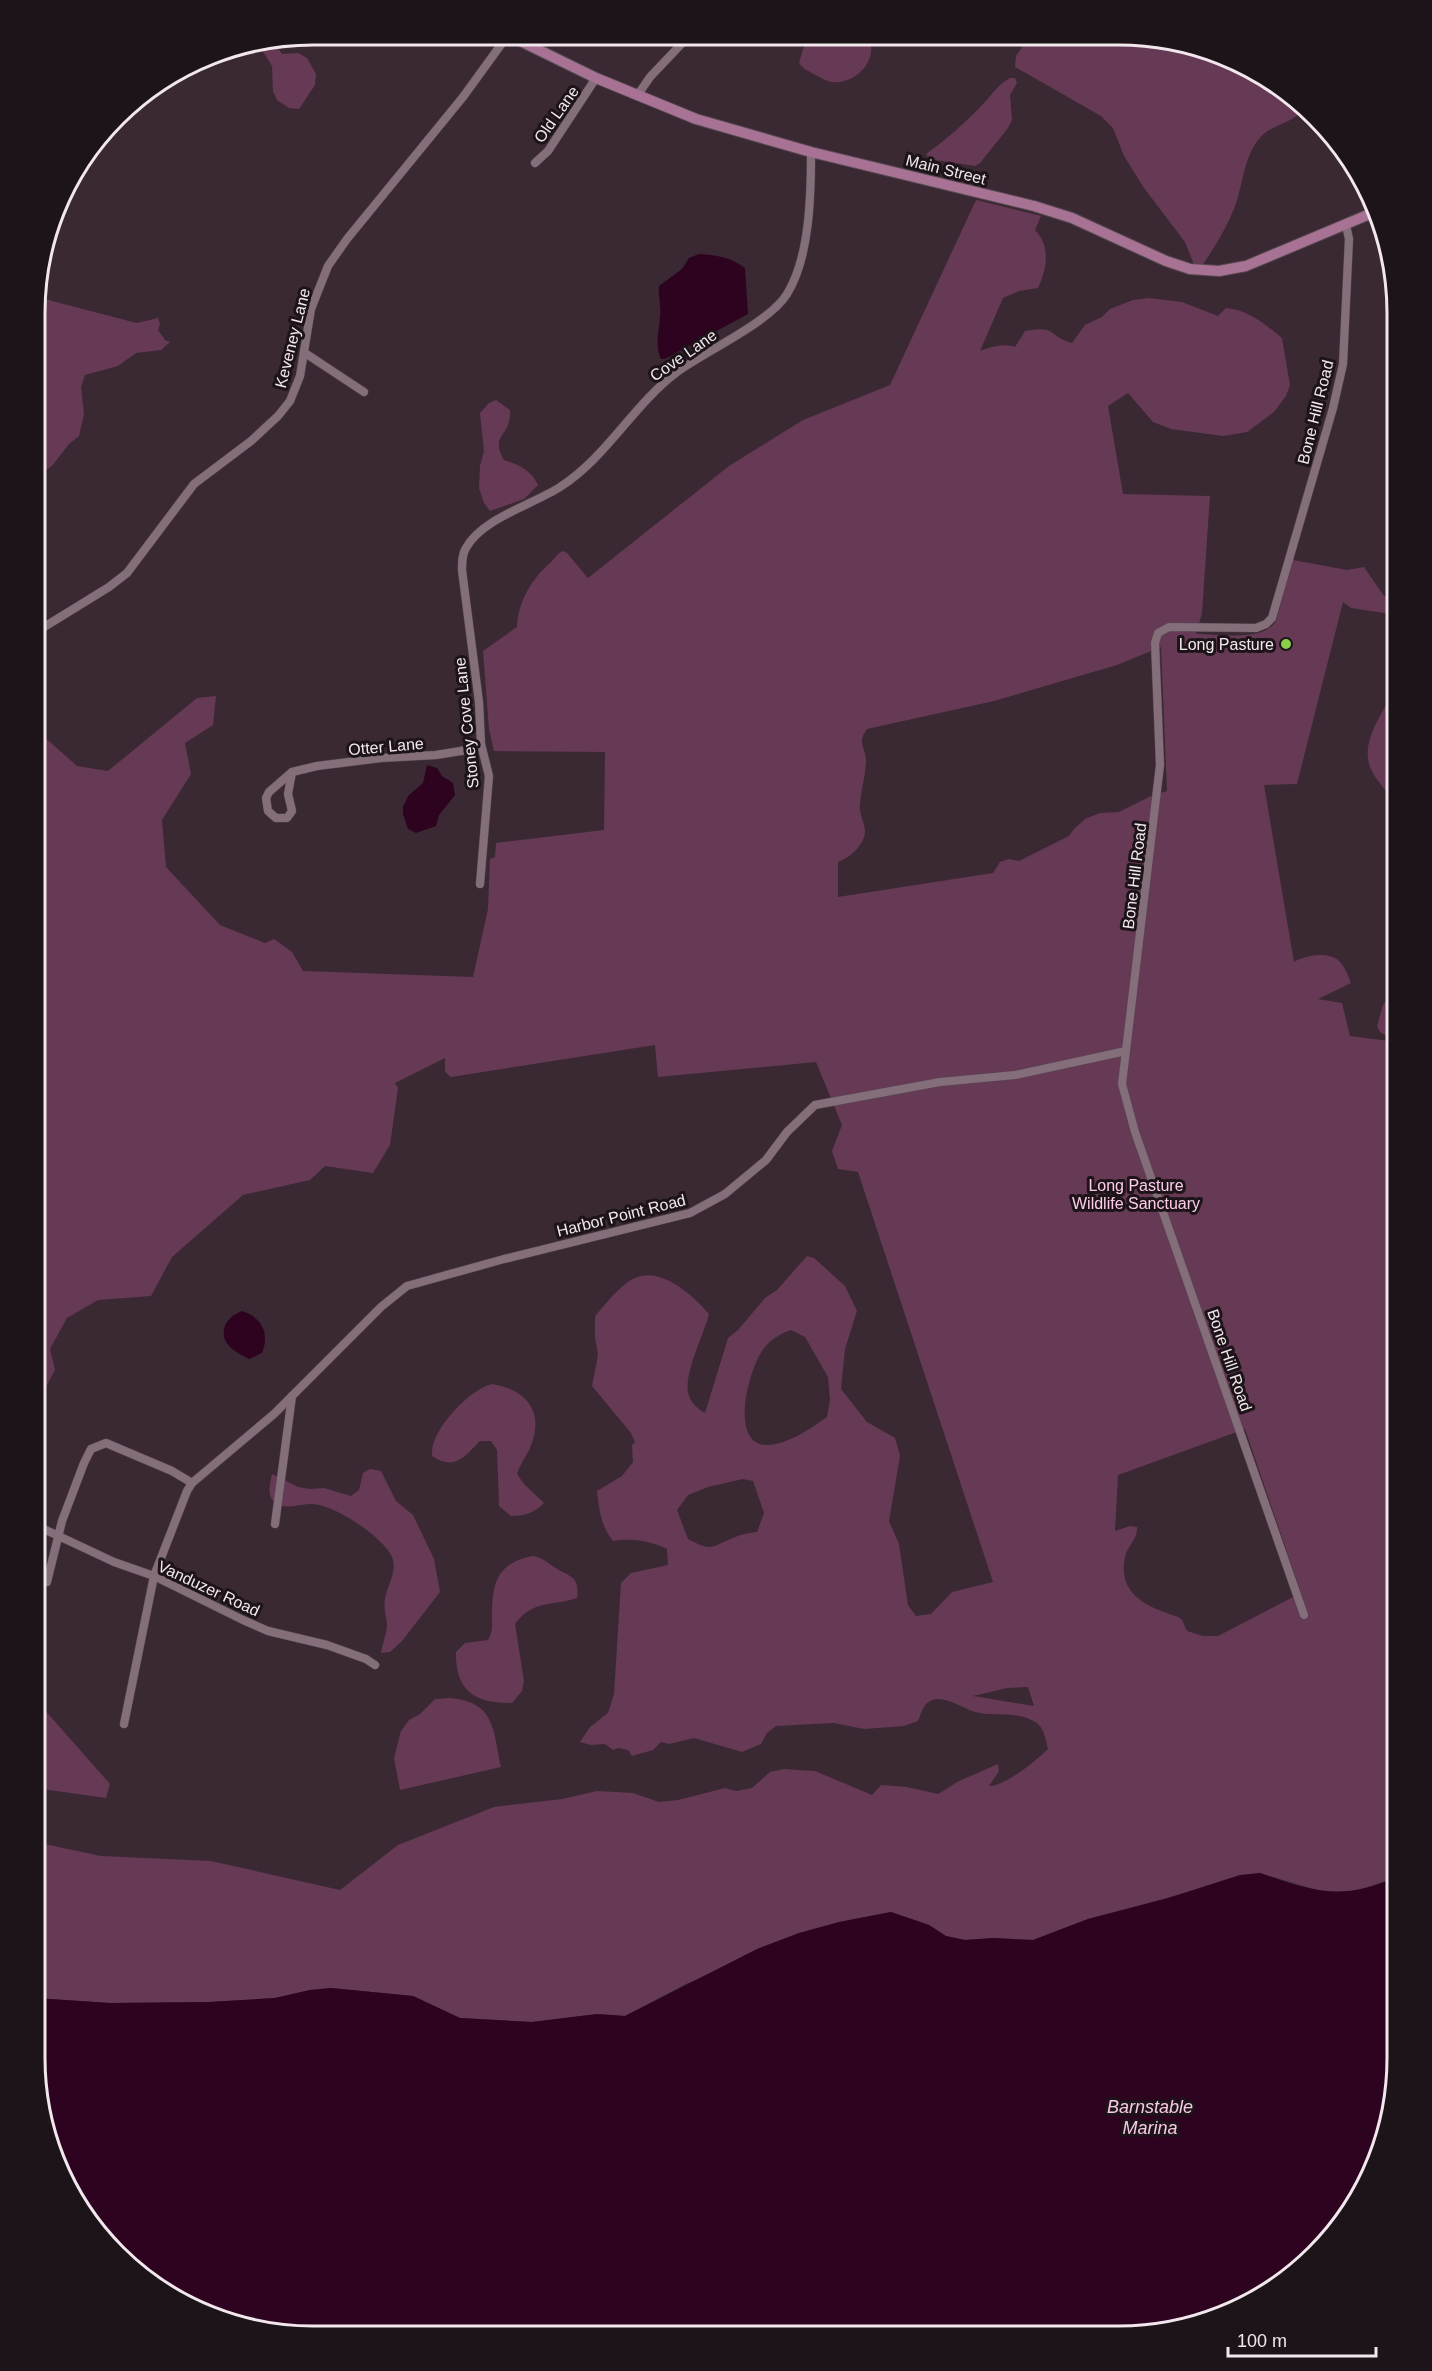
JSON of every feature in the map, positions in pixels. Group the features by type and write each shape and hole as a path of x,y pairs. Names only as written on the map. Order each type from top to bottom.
{"main road":[{"name":"Main Street","path":"528,45 637,96 696,118 811,152 1034,206 1072,218 1166,261 1204,271 1246,266 1368,215"}],"street":[{"name":"Keveney Lane","path":"45,626 109,587 127,573 194,484 250,441 278,416 295,390 305,353 311,309 327,266 463,97 501,45"},
{"path":"637,96 650,77 680,45"},
{"name":"Old Lane","path":"535,163 553,144 596,78"},
{"name":"Cove Lane","path":"462,558 465,548 484,528 559,488 583,469 661,384 761,318 785,297 791,287 802,253 810,195 811,152"},
{"name":"Bone Hill Road","path":"1304,1615 1123,1092 1160,765 1155,643 1158,633 1169,627 1256,628 1266,624 1272,618 1333,408 1343,364 1349,239 1346,225"},
{"path":"305,353 364,392"},
{"name":"Stoney Cove Lane","path":"462,558 481,744 489,776 480,884"},
{"name":"Otter Lane","path":"292,772 288,794 292,811 287,818 276,818 268,811 266,798 269,792 292,772 317,766 381,758 436,755 467,750 481,744"},
{"name":"Harbor Point Road","path":"192,1483 245,1440 381,1307 407,1286 690,1212 725,1194 766,1160 787,1132 815,1105 940,1082 1015,1075 1126,1051"},
{"path":"274,1524 292,1396"},
{"path":"47,1582 62,1521 91,1449 100,1443 106,1443 139,1455 192,1483 154,1576 124,1724"},
{"name":"Vanduzer Road","path":"45,1529 114,1562 154,1576 260,1627 327,1645 366,1659 375,1665"}],"green space":[{"path":"804,45 870,45 871,47 871,55 862,70 856,76 840,82 823,79 806,70 799,63"},
{"path":"1024,45 1119,45 1171,50 1221,65 1253,81 1282,100 1298,114 1269,130 1259,139 1246,164 1231,216 1202,266 1195,267 1185,242 1144,188 1124,156 1113,128 1101,116 1015,67 1016,56"},
{"path":"277,47 282,54 298,53 307,58 316,74 315,85 299,109 289,108 277,100 273,91 272,66 262,50"},
{"path":"1010,78 1015,78 1017,83 1010,95 1012,120 980,163 975,166 929,159 926,154 963,124 999,86"},
{"name":"Long Pasture Wildlife Sanctuary","path":"976,200 1041,216 1035,230 1043,243 1046,258 1044,273 1038,288 1019,291 1003,298 980,351 1002,345 1015,347 1025,331 1036,330 1048,331 1072,343 1085,325 1102,317 1110,309 1133,300 1149,298 1182,302 1218,316 1226,308 1234,309 1257,319 1282,338 1290,385 1286,396 1274,412 1247,432 1223,436 1171,429 1153,422 1128,393 1108,406 1123,494 1210,496 1202,613 1196,634 1240,635 1262,632 1270,628 1276,621 1293,560 1347,570 1364,567 1387,597 1387,613 1351,608 1343,602 1297,784 1264,785 1294,962 1304,957 1317,955 1329,956 1339,961 1345,968 1351,983 1318,999 1342,1003 1350,1036 1387,1041 1387,1880 1359,1890 1326,1893 1260,1873 1088,1919 1033,1940 993,1938 965,1940 946,1936 929,1925 891,1912 839,1922 686,1984 625,2016 597,2014 532,2022 460,2018 413,1996 331,1988 275,1998 209,2002 110,2003 45,1999 45,1844 101,1856 211,1861 340,1890 398,1845 494,1807 562,1799 597,1791 633,1793 659,1802 678,1800 725,1788 736,1791 752,1788 770,1772 784,1769 815,1771 872,1795 881,1785 907,1787 938,1794 959,1781 998,1764 999,1771 989,1786 1003,1782 1028,1766 1048,1749 1042,1729 1031,1720 1016,1715 975,1712 941,1699 930,1701 922,1710 918,1721 904,1726 864,1729 834,1723 776,1726 767,1733 761,1744 742,1752 694,1738 669,1744 661,1742 653,1750 632,1756 628,1750 618,1748 613,1750 605,1744 591,1745 580,1742 590,1727 608,1713 614,1694 621,1583 631,1573 668,1565 667,1549 641,1541 613,1541 603,1524 597,1491 622,1476 633,1462 632,1445 635,1442 631,1433 592,1386 598,1355 595,1316 616,1293 634,1278 650,1275 669,1281 688,1293 709,1314 688,1378 689,1396 705,1413 728,1338 738,1330 765,1298 777,1290 807,1256 814,1258 845,1286 857,1311 845,1349 841,1389 867,1422 895,1438 900,1456 889,1521 899,1544 908,1605 916,1616 931,1614 952,1592 993,1582 858,1172 838,1169 832,1151 842,1125 816,1062 658,1077 655,1045 451,1077 445,1072 445,1058 395,1083 398,1088 390,1145 373,1173 325,1166 310,1180 243,1195 172,1257 151,1296 98,1300 67,1318 50,1349 55,1370 45,1389 45,738 77,766 108,771 197,698 216,696 213,725 185,743 191,774 162,820 166,867 220,925 265,943 274,939 292,952 303,971 473,977 488,909 490,859 495,857 496,843 604,830 605,752 494,751 489,729 483,651 517,627 520,609 527,592 537,577 561,552 567,553 588,578 729,466 803,420 890,385","holes":["1161,647 1167,791 1151,796 1119,812 1100,813 1085,819 1069,836 1019,861 1009,859 1000,862 993,873 838,897 838,862 855,851 862,842 865,832 860,809 866,759 862,738 867,729 994,701 1117,665","791,1330 805,1337 828,1377 830,1400 827,1417 807,1431 777,1444 756,1442 748,1433 745,1420 745,1404 753,1370 765,1347 780,1335","1245,1429 1301,1593 1218,1636 1203,1636 1187,1631 1178,1617 1156,1609 1137,1598 1126,1581 1125,1557 1136,1535 1137,1527 1130,1526 1115,1531 1118,1475","743,1479 753,1481 764,1513 757,1532 748,1533 711,1547 702,1546 688,1539 677,1510 688,1495 708,1487","1028,1687 1034,1706 973,1696 1007,1688"]},
{"path":"46,299 137,323 158,318 160,324 158,330 165,340 170,342 161,350 136,353 118,366 85,375 81,387 84,414 79,436 69,444 52,466 45,471"},
{"path":"496,400 510,410 508,426 499,445 504,460 524,469 532,475 538,485 524,499 490,511 484,503 479,488 480,466 484,451 480,413 489,403"},
{"path":"1387,703 1387,792 1375,777 1368,757 1368,747 1375,726"},
{"path":"1387,999 1387,1036 1380,1032 1377,1026"},
{"path":"492,1384 505,1387 524,1398 534,1414 534,1435 517,1474 544,1503 525,1515 511,1516 499,1506 497,1450 491,1441 480,1441 464,1457 453,1462 432,1456 433,1445 450,1416 475,1392"},
{"path":"370,1469 381,1471 396,1501 413,1515 434,1559 440,1592 402,1641 390,1652 381,1653 387,1627 385,1599 394,1566 391,1555 367,1530 344,1515 312,1504 290,1507 280,1505 271,1497 270,1490 272,1474 298,1487 324,1488 351,1496 359,1490 363,1473"},
{"path":"533,1556 542,1559 572,1578 577,1585 577,1598 536,1607 522,1616 515,1624 524,1681 522,1691 512,1703 487,1701 469,1692 463,1685 459,1676 456,1652 465,1643 488,1640 492,1628 493,1594 499,1576 511,1564"},
{"path":"450,1698 476,1705 490,1720 501,1767 400,1790 394,1758 401,1731 409,1720 420,1714 435,1699"},
{"path":"45,1710 110,1784 106,1798 45,1789"}],"water":[{"path":"699,254 723,257 745,268 748,314 665,359 661,359 658,346 659,286 682,269 689,258"},
{"path":"427,765 437,768 442,776 453,783 455,795 439,815 436,826 416,833 408,829 403,806 409,795 423,783"},
{"path":"242,1311 255,1317 263,1327 265,1339 262,1353 249,1359 232,1349 224,1338 227,1322"},
{"name":"Barnstable Marina","path":"1260,1873 1297,1885 1328,1891 1360,1889 1387,1881 1385,2093 1378,2127 1367,2160 1342,2207 1320,2235 1282,2271 1253,2290 1221,2306 1171,2321 1119,2326 313,2326 261,2321 211,2306 179,2290 150,2271 112,2235 90,2207 65,2160 50,2110 45,2058 45,1999 110,2003 209,2002 275,1998 331,1988 413,1996 460,2018 532,2022 597,2014 625,2016 757,1949 799,1933 839,1922 891,1912 929,1925 946,1936 965,1940 993,1938 1033,1940 1088,1919 1165,1899 1240,1875"}],"place":[{"name":"Long Pasture","path":"1286,644"}]}
